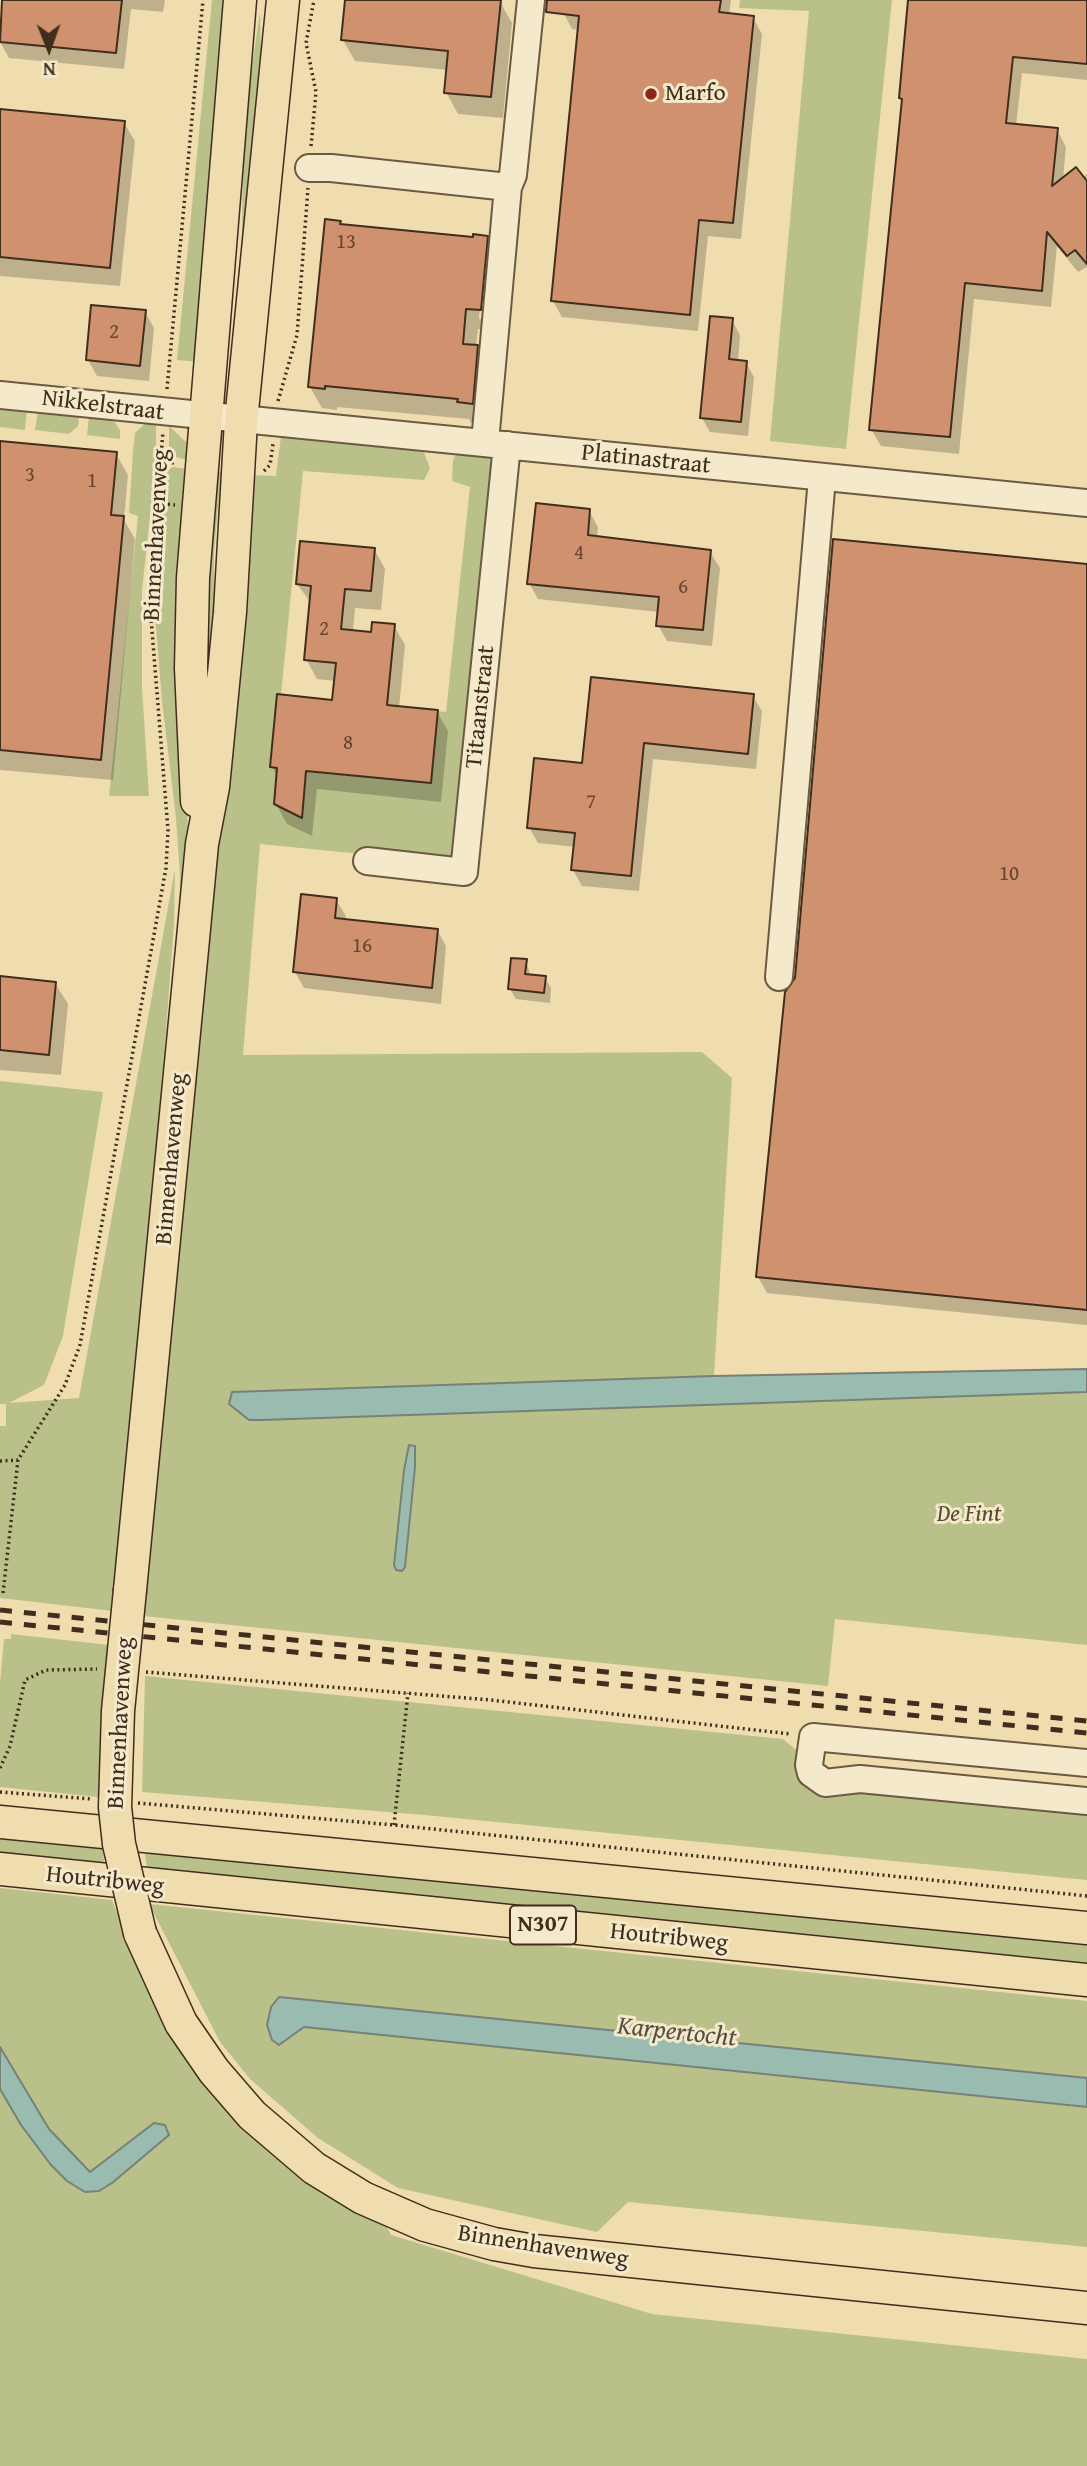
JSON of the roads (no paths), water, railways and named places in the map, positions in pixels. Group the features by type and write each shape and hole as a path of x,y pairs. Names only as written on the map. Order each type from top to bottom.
{"main road":[{"name":"Binnenhavenweg","path":"202,844 195,787 191,639 205,418 240,0"},
{"name":"Binnenhavenweg","path":"283,0 241,421 230,612 214,787 202,844 118,1712 116,1807 119,1844 140,1933 181,2023 225,2086 252,2115 292,2151 325,2175 363,2198 425,2225 494,2244 534,2251 1087,2308"},
{"name":"Houtribweg","path":"0,1822 1087,1928"},
{"name":"Houtribweg","path":"0,1870 1087,1980"}],"street":[{"name":"Titaanstraat","path":"366,861 464,872 496,444 508,187 513,175 531,0"},
{"path":"309,168 508,187"},
{"name":"Nikkelstraat","path":"0,395 205,418"},
{"name":"Platinastraat","path":"205,418 1087,503"},
{"path":"779,977 822,478"},
{"path":"1087,1763 813,1737 809,1750 811,1773 825,1783 860,1779 1087,1801"}],"water":[{"path":"1087,1369 1087,1392 262,1420 249,1420 229,1404 232,1392 714,1376"},
{"path":"409,1445 415,1446 415,1467 405,1567 402,1571 396,1570 394,1565"},
{"path":"279,1997 1087,2078 1087,2107 304,2027 279,2045 272,2040 267,2025 271,2007"},
{"path":"0,2047 49,2129 90,2172 154,2123 165,2125 169,2135 112,2183 99,2191 85,2192 67,2181 51,2165 21,2125 0,2089"}],"railway":[{"path":"0,1610 1087,1721"},
{"path":"0,1622 1087,1733"}],"place":[{"name":"Marfo","path":"651,94"}],"park label":[{"name":"De Fint","path":"969,1515"}],"water label":[{"name":"Karpertocht","path":"677,2033"}]}
